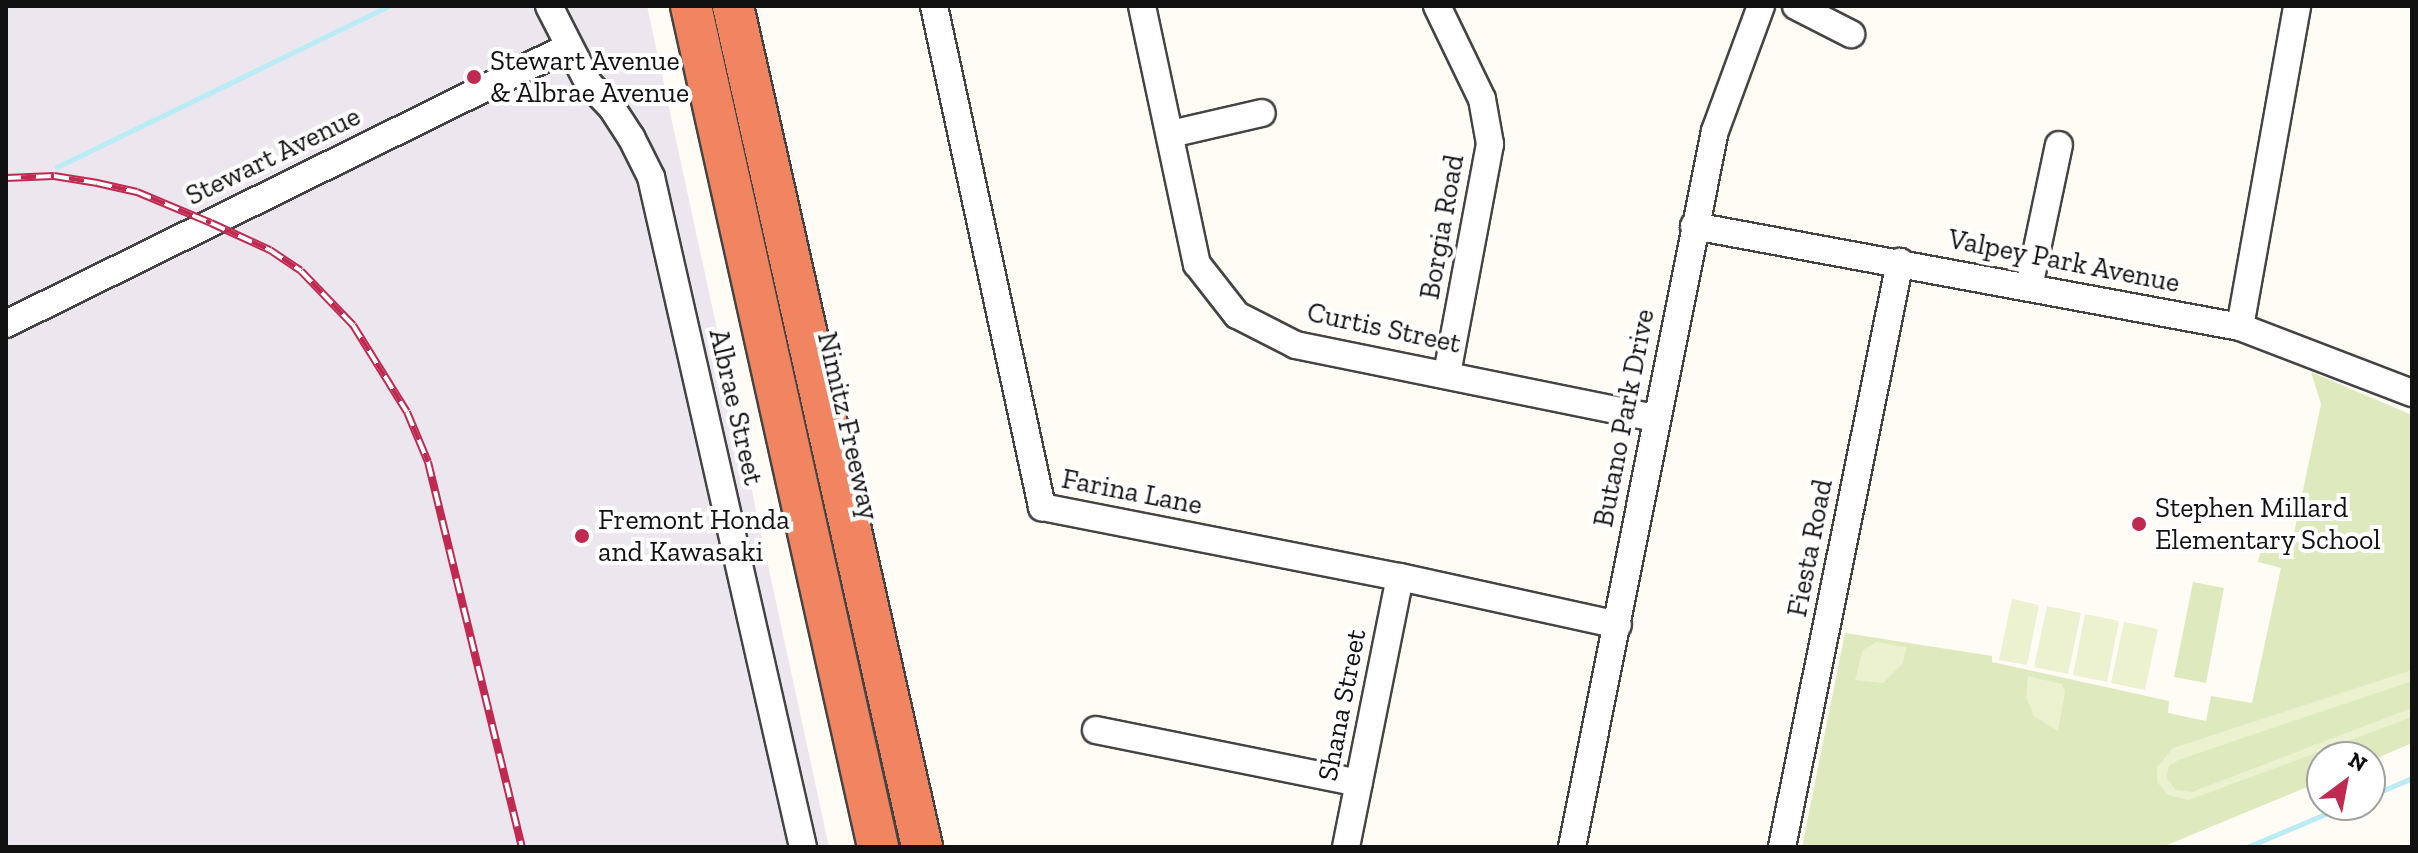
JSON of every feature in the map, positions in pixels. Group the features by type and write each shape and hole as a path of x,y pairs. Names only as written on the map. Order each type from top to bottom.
{"highway":[{"path":"691,6 878,847"},
{"path":"733,6 922,847"},
{"name":"Nimitz Freeway","path":"753,6 942,847"}],"street":[{"name":"Albrae Street","path":"549,6 589,84 612,108 651,177 803,847"},
{"name":"Farina Lane","path":"934,6 1042,507 1400,577 1618,625"},
{"name":"Curtis Street","path":"1142,6 1197,264 1237,315 1296,345 1656,418"},
{"name":"Borgia Road","path":"1437,6 1482,99 1490,144 1447,374"},
{"name":"Butano Park Drive","path":"1572,847 1715,131 1761,6"},
{"path":"1796,6 1851,34"},
{"path":"2240,327 2297,6"},
{"name":"Stewart Avenue","path":"6,324 568,47"},
{"path":"1171,134 1262,113"},
{"path":"2029,287 2059,145"},
{"name":"Valpey Park Avenue","path":"1694,226 2240,327 2412,393"},
{"name":"Fiesta Road","path":"1782,847 1900,262"},
{"name":"Shana Street","path":"1346,847 1400,577"},
{"path":"1096,730 1359,783"}],"shaded area":[{"path":"6,6 647,6 829,847 6,847"}],"green space":[{"path":"2311,372 2412,415 2412,743 2386,754 2386,741 2306,741 2306,788 2162,847 1802,847 1845,633 1992,656 1992,662 2169,701 2168,713 2206,721 2211,696 2252,703 2281,568 2258,562 2264,538 2292,545 2294,540 2306,543 2304,557 2308,542 2293,538 2321,404"},
{"path":"2193,582 2224,588 2206,683 2174,677"},
{"path":"2012,599 2039,605 2027,665 1999,660"},
{"path":"2047,606 2081,613 2068,674 2034,667"},
{"path":"2085,614 2119,621 2107,682 2073,675"},
{"path":"2124,622 2158,629 2145,690 2111,683"},
{"path":"1876,642 1907,647 1902,664 1883,683 1855,680 1863,650"},
{"path":"2412,670 2412,681 2178,760 2169,766 2166,778 2176,790 2192,792 2306,748 2306,756 2189,800 2168,795 2157,782 2157,767 2173,748"},
{"path":"2028,676 2062,684 2065,692 2058,731 2034,716 2026,697"},
{"path":"2412,708 2412,717 2348,741 2326,741"}],"waterway":[{"path":"57,167 388,6"},
{"path":"2386,789 2412,778"},
{"path":"2247,847 2309,821"}],"railway":[{"path":"6,178 54,176 97,183 137,192 211,223 270,250 301,271 353,325 407,412 428,462 522,847"}],"place":[{"name":"Stewart Avenue & Albrae Avenue","path":"474,77"},
{"name":"Stephen Millard Elementary School","path":"2139,524"},
{"name":"Fremont Honda and Kawasaki","path":"582,536"}]}
